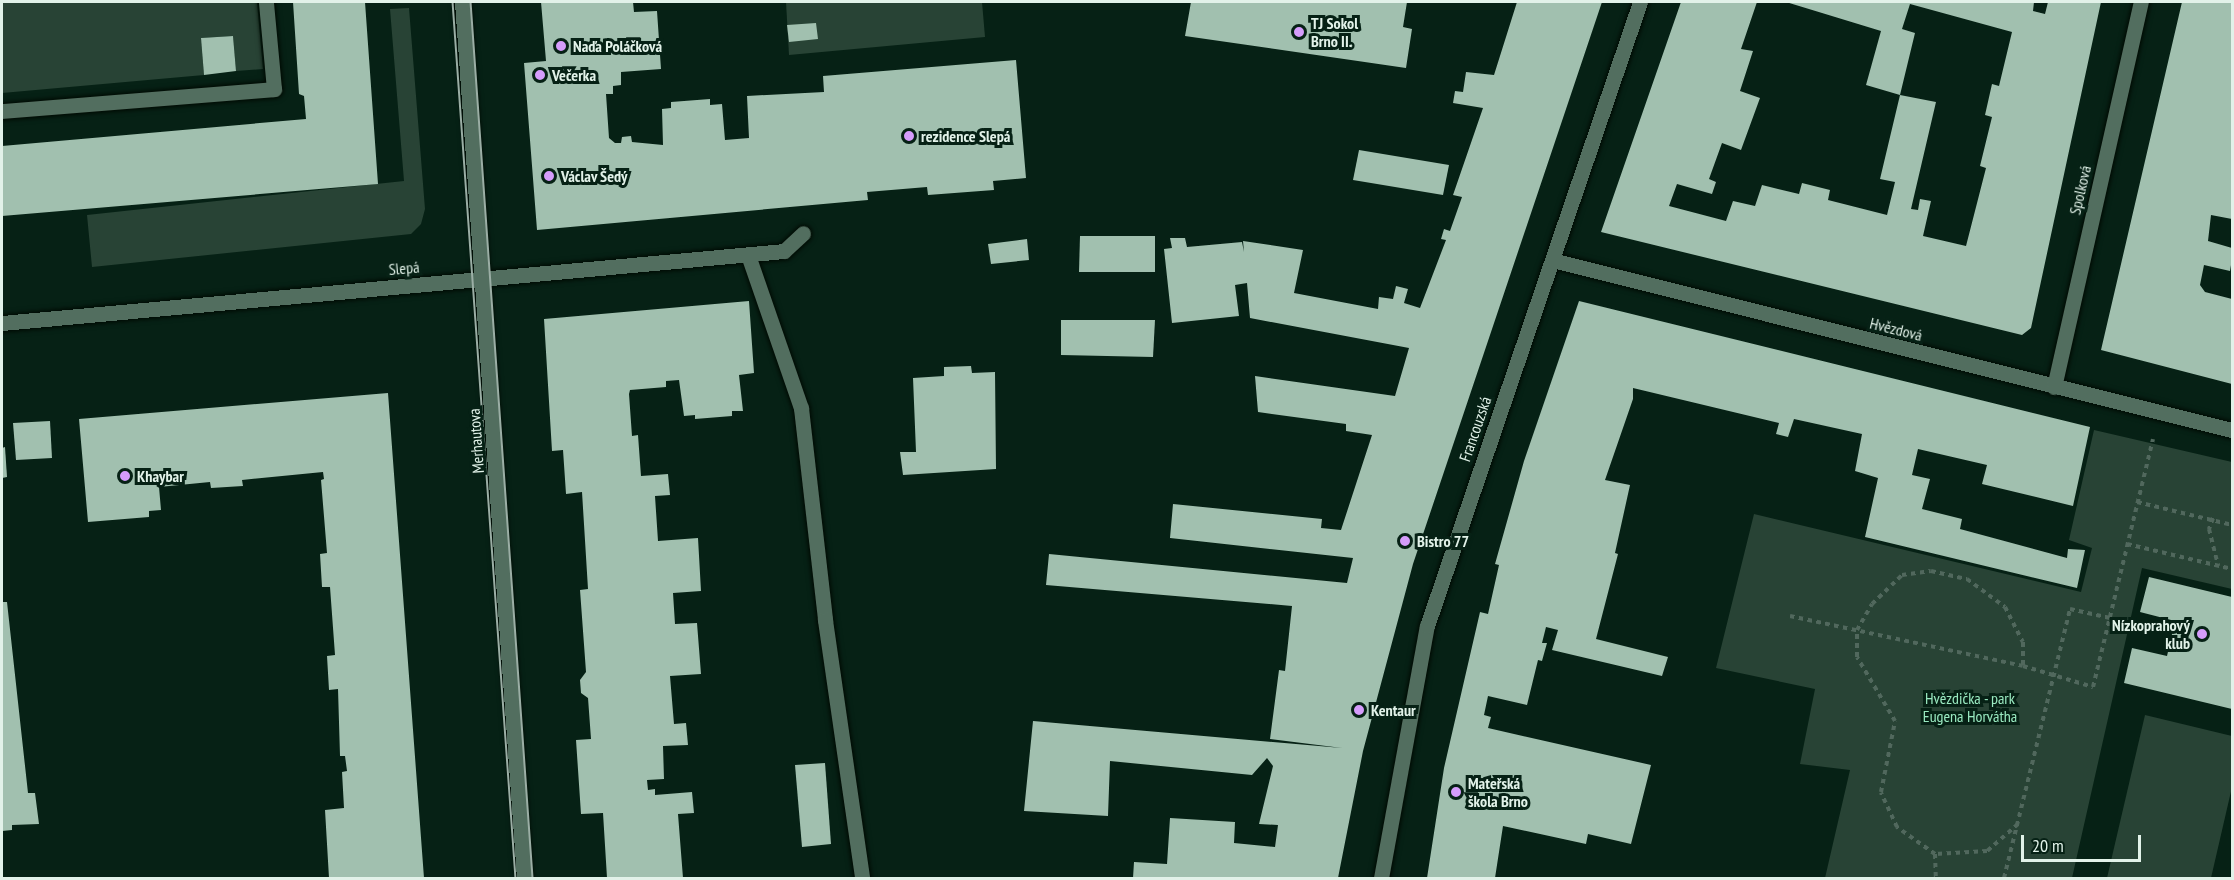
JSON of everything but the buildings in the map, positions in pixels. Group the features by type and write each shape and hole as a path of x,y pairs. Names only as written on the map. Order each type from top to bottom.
{"street":[{"path":"2,111 274,89 267,2"},
{"name":"Merhautova","path":"462,2 525,879"},
{"name":"Francouzská","path":"1381,879 1427,626 1640,2"},
{"name":"Spolková","path":"2054,387 2141,2"},
{"name":"Slepá","path":"2,323 784,251 803,233"},
{"path":"748,255 801,408 825,620 862,879"},
{"name":"Hvězdová","path":"1552,260 2232,430"}],"path":[{"path":"1790,616 2023,666 2093,687 2159,412"},
{"path":"2138,502 2213,518 2232,525"},
{"path":"2213,518 2209,529 2218,566"},
{"path":"2127,544 2232,569"},
{"path":"2018,824 1987,851 1935,854 1897,827 1881,792 1895,721 1857,657 1857,630 1872,604 1902,575 1931,571 1967,579 2005,606 2023,642 2023,666"},
{"path":"2004,879 2070,609 2110,618"},
{"path":"1935,854 1936,879"}],"green space":[{"path":"2,2 257,2 263,69 236,71 233,36 201,38 204,75 2,93"},
{"path":"786,2 982,2 985,37 789,55"},
{"path":"409,8 425,209 421,224 411,234 92,267 87,215 404,181 390,9"},
{"name":"Hvězdička - park Eugena Horvátha","path":"2094,430 2232,462 2232,589 2142,568 2072,878 1825,878 1850,770 1800,764 1815,689 1716,668 1754,514 2081,592 2092,548 2069,540"},
{"path":"2145,715 2232,736 2232,787 2211,878 2107,878"}],"tram line":[{"path":"453,2 516,878"},
{"path":"471,2 533,878"}],"place":[{"name":"TJ Sokol Brno II.","path":"1299,32"},
{"name":"Naďa Poláčková","path":"561,46"},
{"name":"Večerka","path":"540,75"},
{"name":"rezidence Slepá","path":"909,136"},
{"name":"Václav Šedý","path":"549,176"},
{"name":"Khaybar","path":"125,476"},
{"name":"Bistro 77","path":"1405,541"},
{"name":"Nízkoprahový klub","path":"2202,634"},
{"name":"Kentaur","path":"1359,710"},
{"name":"Mateřská škola Brno","path":"1456,792"}]}
